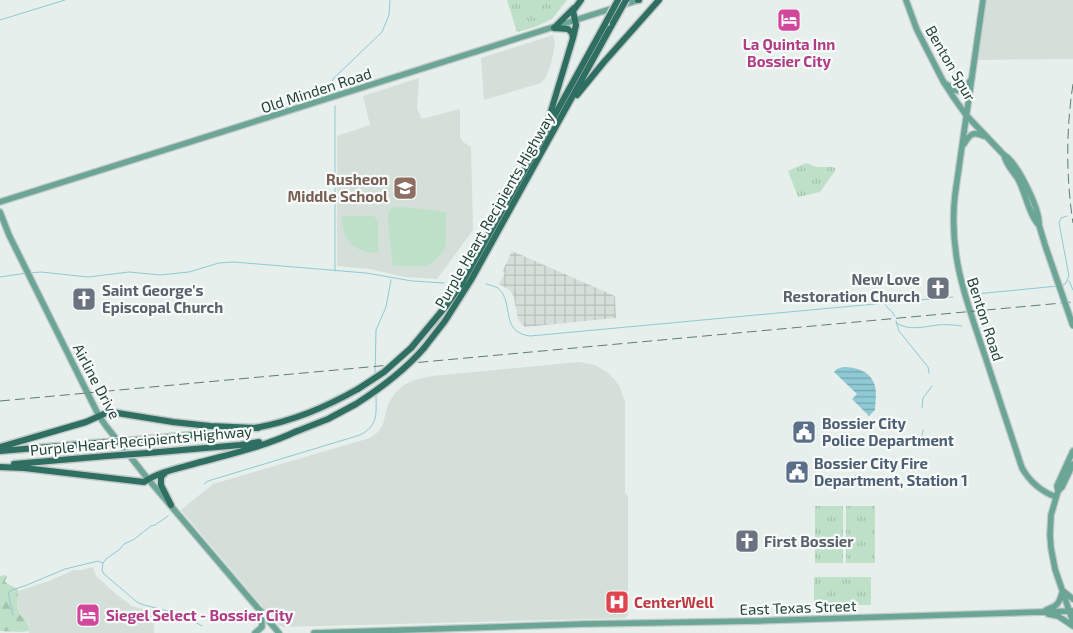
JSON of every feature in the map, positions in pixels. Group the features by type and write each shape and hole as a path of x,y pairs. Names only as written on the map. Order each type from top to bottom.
{"highway":[{"path":"554,28 582,0"},
{"name":"Purple Heart Recipients Highway","path":"0,451 222,433 258,428 286,421 322,408 358,389 384,372 411,348 446,306 462,283 618,0"},
{"name":"Purple Heart Recipients Highway","path":"0,466 240,445 269,440 328,419 374,392 394,377 424,348 467,288 626,0"},
{"path":"649,0 651,6 649,11"},
{"path":"567,107 659,0"},
{"path":"544,135 573,38 576,25 573,13 574,8"},
{"path":"554,28 568,29 572,33 573,38"},
{"path":"0,447 86,422 111,412 173,422 258,428"},
{"path":"0,466 144,482 172,470 269,442 297,431"},
{"path":"170,505 160,479 162,475 172,470"}],"main road":[{"name":"Old Minden Road","path":"0,202 639,0"},
{"name":"Benton Spur","path":"906,0 917,30 943,81 958,105 1004,156 1018,179 1034,212 1035,222 1039,225 1073,326"},
{"name":"Benton Road","path":"983,0 953,211 954,250 958,272 970,312 1022,468 1030,481 1039,489 1057,494"},
{"path":"943,81 955,90 960,91 972,80"},
{"path":"962,148 968,137 974,133 988,138"},
{"name":"Airline Drive","path":"0,212 25,269 99,416 148,479 279,633"},
{"path":"1073,451 1057,486 1057,494 1051,515 1050,535 1055,569 1071,611 1073,622"},
{"path":"1057,494 1062,488 1073,464"},
{"path":"1062,591 1073,598"},
{"path":"1036,612 1056,605 1060,600 1062,591"},
{"path":"255,633 262,627 261,611"},
{"name":"East Texas Street","path":"314,633 1071,611"},
{"path":"1036,612 1058,616 1073,626"}],"shaded area":[{"path":"983,0 1073,0 1073,59 975,60"},
{"path":"553,35 555,44 551,64 546,77 541,83 484,100 481,58"},
{"name":"Rusheon Middle School","path":"419,78 417,109 422,119 460,109 460,136 463,142 471,147 473,230 437,279 405,277 370,269 337,266 337,136 370,125 363,96"},
{"path":"512,251 615,296 616,318 525,327 518,320 514,297 510,290 499,284 505,273 502,272"},
{"path":"579,362 595,365 607,372 620,387 625,402 625,493 628,496 628,615 625,618 283,627 278,625 181,510 213,484 370,438 378,432 383,424 388,404 395,393 404,385 414,380 432,376"},
{"path":"91,567 96,576 132,606 153,612 154,633 29,633 29,624 18,611 18,591 49,581 74,570 83,570"}],"green space":[{"path":"507,0 567,0 552,19 535,27 517,32"},
{"path":"806,163 817,167 833,167 835,171 820,192 798,197 788,171"},
{"path":"393,207 446,212 446,245 443,252 433,262 426,266 393,266 388,213"},
{"path":"342,216 374,216 378,221 378,253 363,251 351,243 344,232"},
{"path":"815,506 843,506 843,563 815,563"},
{"path":"846,506 875,506 875,563 846,563"},
{"path":"6,575 6,583 18,589 18,610 28,624 29,631 0,631 0,576"},
{"path":"814,577 871,577 871,605 814,605"}],"water":[{"path":"843,367 867,373 873,381 876,392 875,410 869,416 852,399 857,394 834,372"}],"waterway":[{"path":"0,20 65,0"},
{"path":"332,89 333,79 382,32 389,15 390,0"},
{"path":"335,106 335,271"},
{"path":"1062,286 1066,283 1069,276 1059,223 1061,218 1067,216"},
{"path":"30,273 41,272 88,277 129,272 160,275 189,272 219,263 234,262 366,273 412,281 444,283"},
{"path":"0,277 27,273"},
{"path":"375,375 376,330 386,307 391,280"},
{"path":"1069,281 1073,290"},
{"path":"486,284 498,288 503,294 514,329 530,336 953,297"},
{"path":"976,294 1058,286"},
{"path":"885,304 895,316"},
{"path":"896,321 899,331 928,367 929,373"},
{"path":"896,323 911,328 937,325 962,326"},
{"path":"922,408 923,398 932,386"},
{"path":"204,484 208,481 360,435 371,427 375,418 376,394"},
{"path":"921,442 923,430"},
{"path":"168,516 124,544 106,559 102,570 104,574 137,602 184,615 202,626"},
{"path":"13,615 8,593 12,590 65,569 98,561 103,563"}],"railway":[{"path":"1073,84 1068,154 1073,223"},
{"path":"0,401 1073,302"}],"place":[{"name":"La Quinta Inn Bossier City","path":"789,20"},
{"name":"Rusheon Middle School","path":"405,188"},
{"name":"New Love Restoration Church","path":"938,288"},
{"name":"Saint George's Episcopal Church","path":"84,299"},
{"name":"Bossier City Police Department","path":"804,432"},
{"name":"Bossier City Fire Department, Station 1","path":"797,472"},
{"name":"First Bossier","path":"747,541"},
{"name":"CenterWell","path":"617,602"},
{"name":"Siegel Select - Bossier City","path":"88,615"}]}
